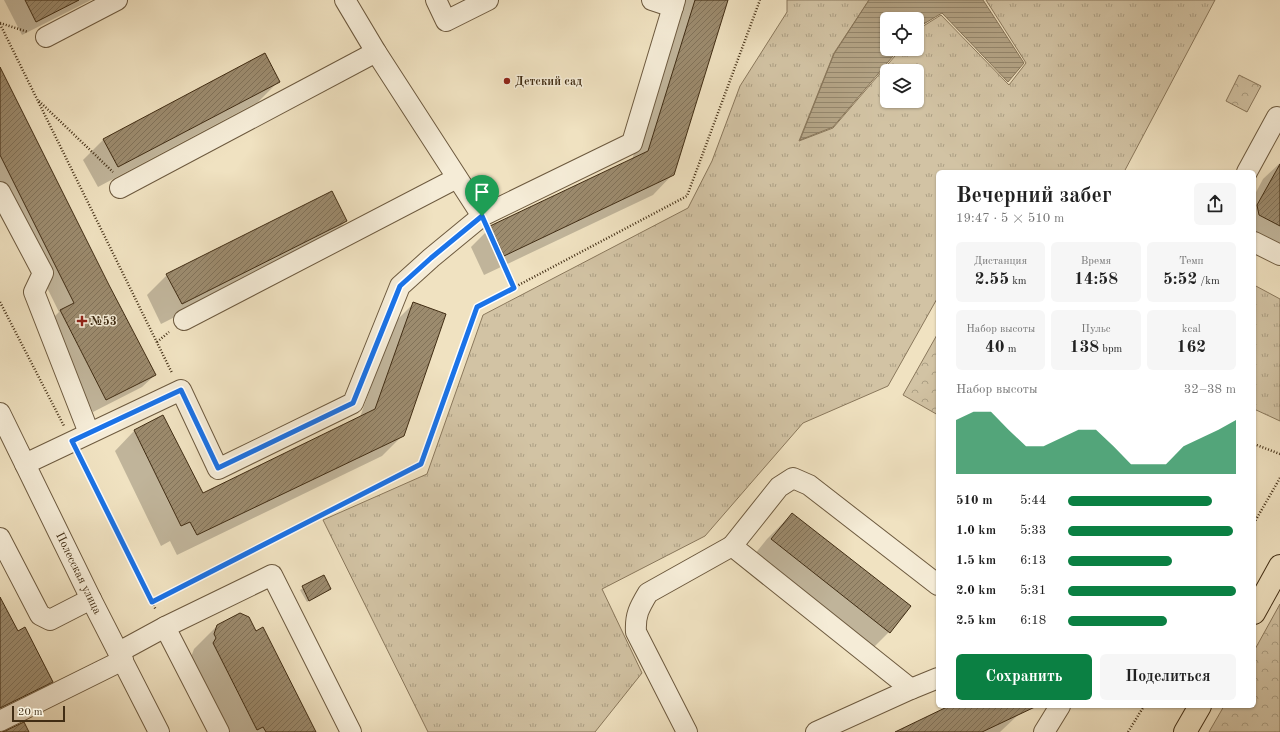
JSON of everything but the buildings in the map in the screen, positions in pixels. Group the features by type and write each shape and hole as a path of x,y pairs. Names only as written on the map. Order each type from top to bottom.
{"main road":[{"path":"1256,609 1280,566"},
{"path":"1185,732 1199,708"}],"street":[{"path":"46,37 118,0"},
{"path":"345,0 376,52 482,216"},
{"path":"436,0 446,21 488,0"},
{"path":"25,464 181,390 218,468 353,403 400,286 482,216 632,143 674,3 652,0"},
{"path":"124,186 376,52"},
{"path":"1248,170 1277,117 1280,118"},
{"path":"184,320 458,178"},
{"path":"0,192 43,273 34,292 81,437"},
{"path":"1256,243 1280,255"},
{"name":"Полесская улица","path":"2,424 25,464 91,599 160,732"},
{"path":"687,732 636,632 635,620 640,606 648,593 732,546 779,487 794,478 809,485 936,583"},
{"path":"0,538 40,615 50,620 91,599"},
{"path":"732,546 911,689"},
{"path":"0,721 121,656 165,627 272,575 351,732"},
{"path":"165,627 219,732"},
{"path":"816,732 936,679"},
{"path":"1044,732 1059,708"}],"path":[{"path":"152,602 421,464 477,307 687,196 760,0"},
{"path":"0,23 46,37"},
{"path":"0,23 181,390"},
{"path":"37,100 124,186"},
{"path":"482,216 514,288"},
{"path":"0,302 81,437 152,602 165,627"},
{"path":"1256,445 1280,454"},
{"path":"1256,520 1280,478"},
{"path":"1128,732 1143,708"}],"green space":[{"path":"787,0 869,0 834,53 799,141 833,128 880,73 880,108 924,108 924,64 888,64 895,56 924,56 924,26 941,15 1009,85 1026,63 986,0 1215,0 1125,170 936,170 936,301 888,386 803,423 705,536 602,589 642,673 595,732 428,732 323,520 427,474 483,315 688,208 712,161 740,86 787,12"},
{"path":"1239,75 1261,86 1247,112 1226,101"},
{"path":"1256,286 1280,299 1280,421 1256,410"},
{"path":"936,337 936,414 903,395"},
{"path":"1280,604 1280,732 1209,732 1223,708 1256,708 1256,647"}],"shaded area":[{"path":"869,0 983,0 1024,63 1008,82 942,13 924,24 924,12 880,12 880,56 893,56 886,64 880,64 880,71 833,127 800,140 834,54"}],"place":[{"name":"Детский сад","path":"507,81"},
{"name":"№53","path":"82,321"}],"route":[{"path":"482,216 514,288 477,307 421,464 152,602 72,441 181,390 218,468 353,403 400,286 482,216"}]}
